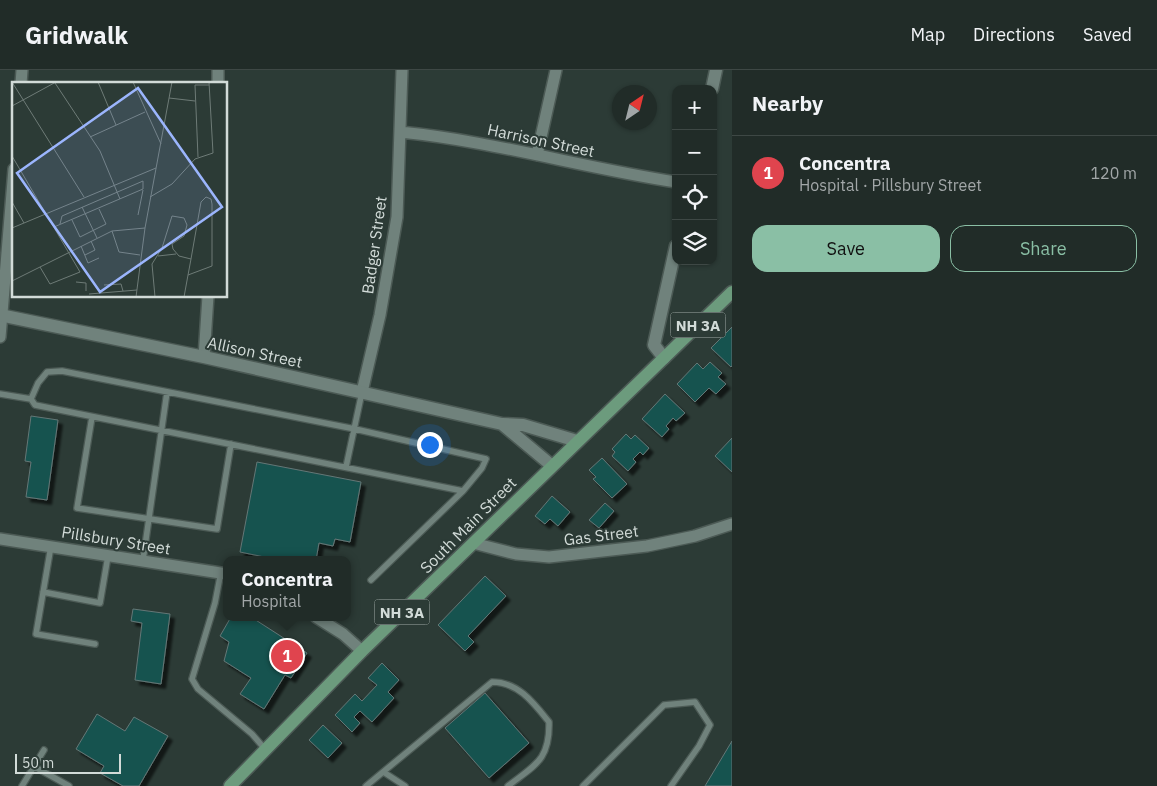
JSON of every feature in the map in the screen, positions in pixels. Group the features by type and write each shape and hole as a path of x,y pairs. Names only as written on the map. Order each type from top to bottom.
{"main road":[{"name":"South Main Street","path":"230,786 362,651 551,465 732,292"}],"street":[{"name":"Badger Street","path":"362,392 380,315 397,217 402,70"},
{"path":"537,155 556,70"},
{"path":"713,85 716,70"},
{"name":"Harrison Street","path":"400,132 444,136 636,176 672,181"},
{"path":"0,337 12,191"},
{"path":"664,358 654,345 672,264"},
{"path":"204,357 208,298"},
{"name":"Allison Street","path":"1,315 204,357 502,424 523,425 577,441"},
{"name":"Allison Street","path":"502,424 551,465"},
{"name":"Gas Street","path":"473,543 516,554 549,557 647,546 695,536 732,524"},
{"name":"Pillsbury Street","path":"0,539 223,573"},
{"path":"322,621 343,634 362,651"}],"lane":[{"path":"31,399 38,383 48,372 62,370 355,429 486,459 482,468 464,491 371,580"},
{"path":"143,560 167,392"},
{"path":"346,467 362,392"},
{"path":"0,394 31,399 35,405 92,417 464,491"},
{"path":"92,417 77,508 217,529 231,444"},
{"path":"51,546 36,634 95,644"},
{"path":"43,592 100,603 108,555"},
{"path":"223,576 192,679 198,689 232,717 266,750"},
{"path":"366,786 385,773 492,682 505,682 518,688 549,722 549,739 541,760 508,786"},
{"path":"583,786 664,705 694,702 710,725 699,746 671,786"},
{"path":"22,786 44,750"},
{"path":"35,766 69,786"},
{"path":"385,773 405,786"}],"building":[{"path":"732,327 732,366 731,367 711,348"},
{"path":"710,362 722,373 718,377 726,384 716,394 709,388 695,402 677,384 697,363 703,369"},
{"path":"665,394 685,413 676,421 673,418 666,426 669,429 662,437 642,419"},
{"path":"31,416 58,420 47,500 26,497 31,462 25,461"},
{"path":"626,434 631,439 635,435 649,448 643,455 640,452 633,459 636,462 628,471 612,456 615,452 612,449"},
{"path":"732,438 732,472 715,456"},
{"path":"602,458 627,484 612,498 593,479 596,477 589,470"},
{"path":"257,462 361,482 350,542 335,539 333,546 319,543 317,556 260,556 240,552"},
{"path":"552,496 570,512 558,526 550,519 545,524 535,516"},
{"path":"605,503 614,511 599,528 589,520"},
{"path":"485,576 506,596 468,636 474,642 465,651 438,625"},
{"path":"133,609 170,614 161,684 135,680 142,623 131,621"},
{"path":"229,621 257,621 307,653 291,678 285,675 264,709 240,694 251,678 224,661 229,642 220,636"},
{"path":"382,663 399,680 388,692 394,698 372,722 360,711 354,717 360,723 352,732 335,715 355,694 362,701 377,685 368,678"},
{"path":"485,693 529,743 489,778 445,728"},
{"path":"97,714 125,731 134,717 168,736 139,786 123,786 100,773 104,766 76,749"},
{"path":"323,725 342,743 328,758 309,740"},
{"path":"732,741 732,786 705,786"}],"place":[{"name":"Concentra","path":"287,656"}]}
